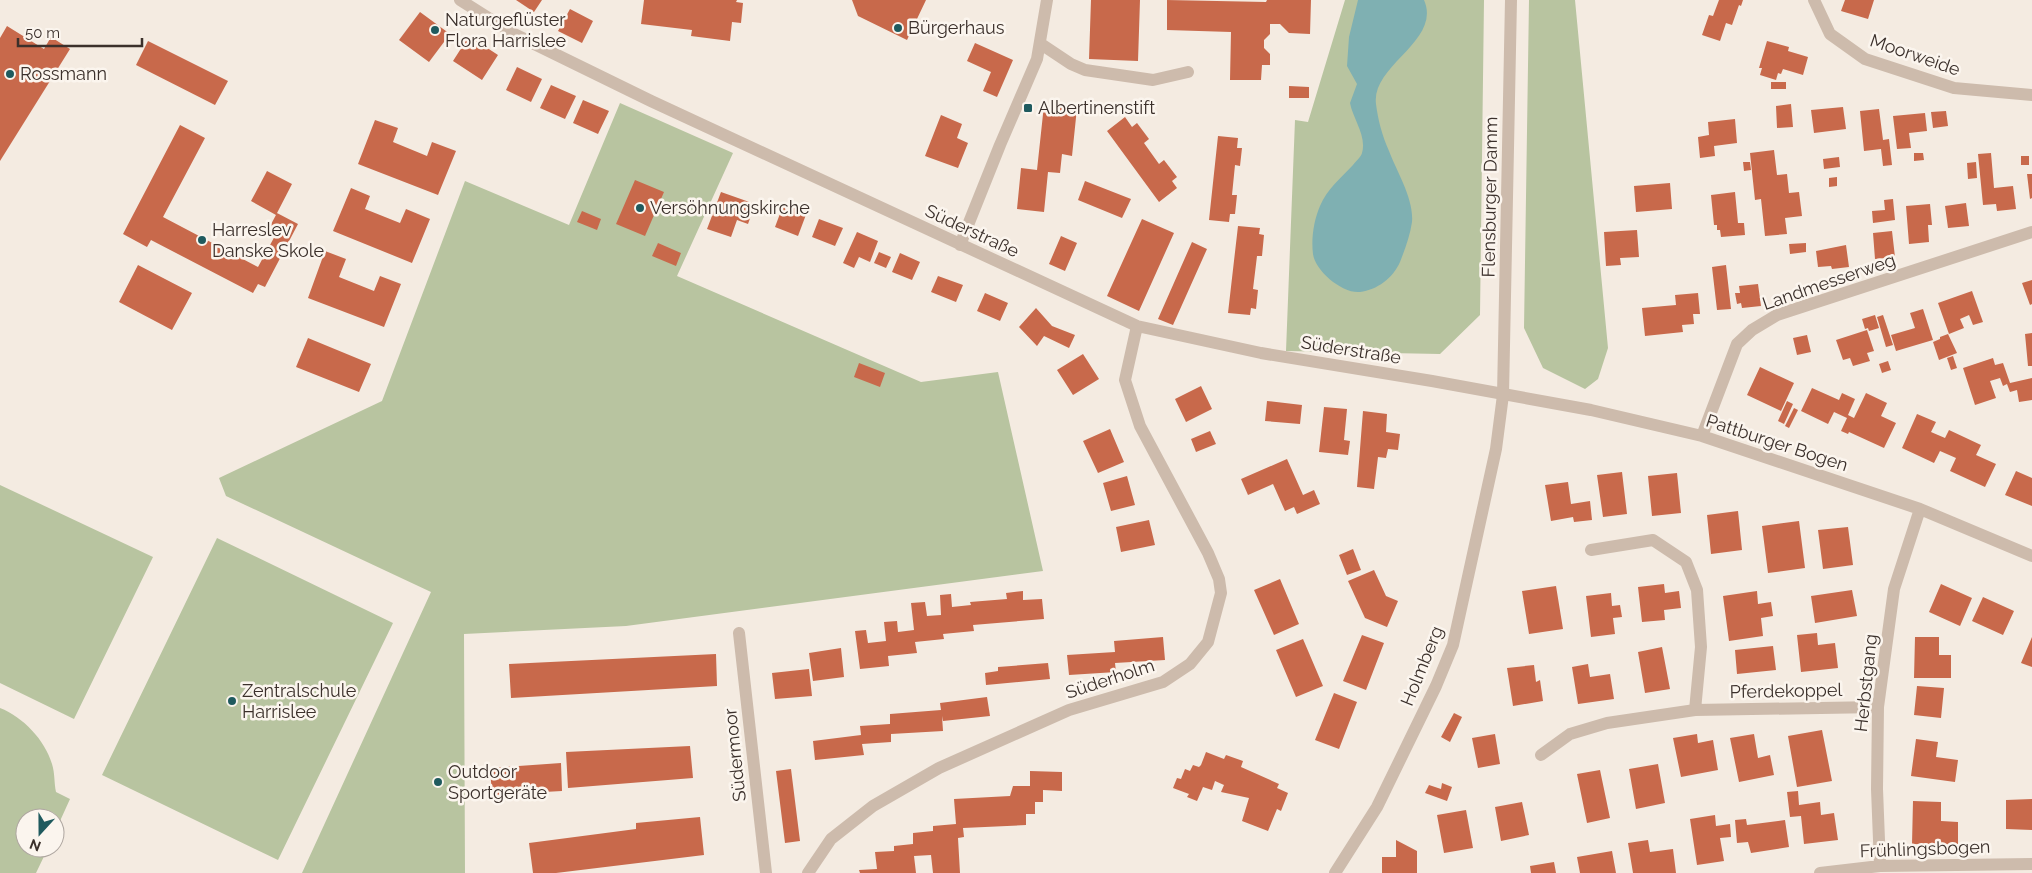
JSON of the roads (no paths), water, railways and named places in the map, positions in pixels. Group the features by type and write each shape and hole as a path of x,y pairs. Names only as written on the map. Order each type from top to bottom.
{"street":[{"name":"Süderstraße","path":"460,0 514,34 667,109 1137,326 1261,353 1503,394"},
{"path":"960,245 1037,59 1047,0"},
{"name":"Flensburger Damm","path":"1503,394 1511,0"},
{"name":"Moorweide","path":"1814,0 1830,34 1865,59 1954,88 2032,95"},
{"path":"1041,44 1071,64 1086,70 1153,80 1188,72"},
{"name":"Landmesserweg","path":"1702,436 1737,344 1752,330 1777,315 2032,232"},
{"name":"Süderholm","path":"808,873 831,839 873,806 939,768 1069,710 1163,682 1190,664 1208,642 1221,593 1219,579 1208,553 1140,426 1125,380 1137,326"},
{"name":"Pattburger Bogen","path":"1503,394 1591,410 1702,436 1920,509 2032,556"},
{"name":"Holmberg","path":"1335,873 1377,807 1436,686 1453,645 1496,448 1503,394"},
{"name":"Herbstgang","path":"1880,866 1877,789 1878,707 1894,589 1920,509"},
{"path":"1591,550 1653,540 1686,562 1697,590 1701,647 1694,710"},
{"name":"Südermoor","path":"739,633 766,873"},
{"name":"Pferdekoppel","path":"1541,755 1570,734 1607,723 1694,710 1878,707"},
{"name":"Frühlingsbogen","path":"1820,873 1880,866 2032,864"}],"water":[{"path":"1358,0 1424,0 1427,15 1423,28 1415,41 1384,77 1377,90 1376,104 1379,122 1410,204 1412,222 1410,232 1400,262 1389,278 1372,289 1353,292 1338,285 1324,274 1315,261 1312,242 1316,217 1323,200 1330,189 1360,158 1362,153 1363,140 1350,103 1357,84 1347,66 1349,37"}],"place":[{"name":"Bürgerhaus","path":"898,28"},
{"name":"Naturgeflüster Flora Harrislee","path":"435,30"},
{"name":"Rossmann","path":"10,74"},
{"name":"Albertinenstift","path":"1028,108"},
{"name":"Versöhnungskirche","path":"640,208"},
{"name":"Harreslev Danske Skole","path":"202,240"},
{"name":"Zentralschule Harrislee","path":"232,701"},
{"name":"Outdoor Sportgeräte","path":"438,782"}]}
